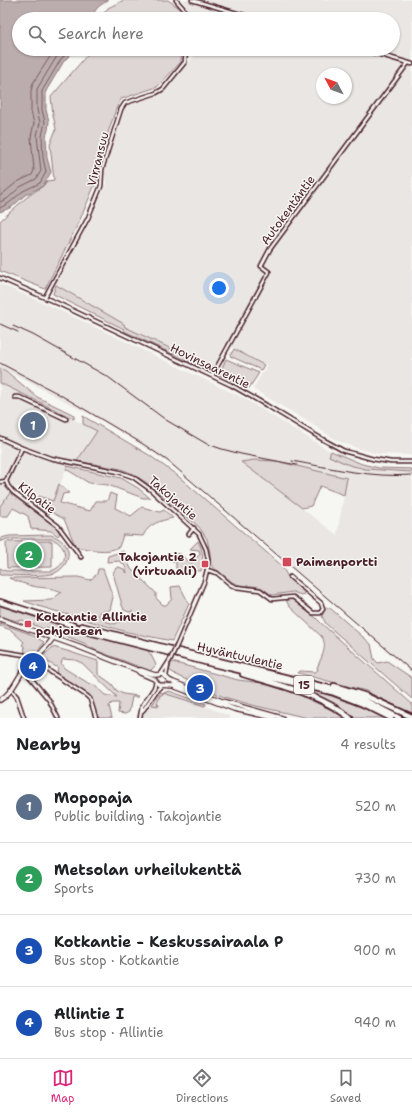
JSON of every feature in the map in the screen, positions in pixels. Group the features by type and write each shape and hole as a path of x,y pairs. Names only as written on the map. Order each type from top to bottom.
{"highway":[{"name":"Hyväntuulentie","path":"0,602 103,636 332,692 363,704 392,718"},
{"name":"Hyväntuulentie","path":"72,625 90,628 214,660 306,681 355,696 399,718"},
{"path":"213,664 295,690 328,704 350,718"},
{"path":"306,681 334,686 361,694 412,717"}],"street":[{"path":"176,0 185,12"},
{"path":"192,0 233,12"},
{"name":"Virransuu","path":"45,297 88,218 102,186 102,169 120,109 124,103 156,93 163,89 185,62 185,56"},
{"path":"384,56 412,64"},
{"name":"Autokentäntie","path":"212,376 269,272 261,266 270,249 408,63"},
{"name":"Hovinsaarentie","path":"0,278 45,297 244,392 344,451 377,460 412,462"},
{"path":"15,397 19,397 66,419"},
{"name":"Takojantie","path":"0,438 50,458 119,472 133,477 146,486 200,534 206,548 208,559 204,582 170,660 160,674"},
{"name":"Kilpatie","path":"22,448 6,481 8,486 13,492 58,526 81,557"},
{"path":"0,482 6,481"},
{"path":"189,534 194,528"},
{"path":"207,570 217,573 231,585 236,587 260,590 274,599 293,597 312,613 320,613 323,609 321,603 290,577"},
{"path":"0,619 138,670 160,674 177,684 216,699 282,718"},
{"path":"0,700 11,689 24,670 53,638"},
{"path":"0,651 25,655 87,696 90,699 96,718"},
{"name":"Takojantie","path":"166,677 168,664"},
{"path":"24,670 50,700 58,718"},
{"path":"138,670 140,673 163,685 178,687 234,709 274,718"},
{"path":"140,718 142,706 154,688 160,674"},
{"path":"142,711 157,690 166,683 166,677"},
{"path":"11,689 17,697 24,718"}],"shaded area":[{"path":"124,0 168,0 178,7 180,12 105,12 108,8"},
{"path":"183,0 412,0 412,455 379,454 338,441 253,389 267,365 225,344 212,368 125,327 124,324 54,284 91,220 106,183 104,168 124,109 130,104 159,95 194,56 400,56 400,12 188,12"},
{"path":"86,56 181,56 181,62 157,87 121,99 116,109 101,154 96,182 79,222 45,289 0,271 0,221 27,197 43,186 47,181 54,180 50,145 56,129 51,97"},
{"path":"0,284 55,308 245,399 328,450 349,459 358,469 412,472 412,673 180,471 132,439 91,415 0,367","holes":["254,460 276,461 347,478 337,535 241,462"]},
{"path":"56,285 124,324 125,327 212,368 209,371 124,331 124,329 53,294"},
{"path":"234,349 264,365 261,370 230,356"},
{"path":"226,359 259,373 249,388 219,375"},
{"path":"0,368 6,371 37,397 74,415 74,419 0,383"},
{"path":"0,383 97,431 72,468 67,467 53,501 15,487 0,506"},
{"path":"83,416 149,455 178,476 281,565 288,577 304,592 304,594 301,595 293,592 272,595 262,588 241,586 232,582 214,569 211,565 207,539 199,527 147,483 133,474 121,469 77,461 97,431 83,424"},
{"path":"331,451 362,464 379,468 412,469 412,472 365,469 349,465 329,456"},
{"path":"254,460 276,461 347,478 344,495 320,486 311,506 302,508 241,462"},
{"path":"67,466 121,478 138,488 150,498 143,498 108,485 89,483 66,469"},
{"path":"59,484 69,493 63,494 60,503 90,511 96,501 107,501 110,493 117,496 115,508 131,516 142,507 160,512 164,510 173,518 152,525 143,536 123,535 119,547 114,549 98,550 76,547 64,519 51,512 48,515 36,506 39,496 53,501"},
{"path":"10,493 56,527 60,533 58,536 51,531 31,529 28,516 13,508 8,516 0,516 0,506"},
{"path":"51,535 62,541 66,545 68,551 66,563 58,572 32,576 0,575 0,568 6,571 51,571 57,568 64,560 65,555 62,546 52,539 7,539 0,542 1,538 9,536"},
{"path":"52,541 52,567 7,568 6,542"},
{"path":"198,541 202,555 201,571 176,569 176,562 173,562 173,553 181,554 185,559 192,563 200,554 199,550 190,549"},
{"path":"123,551 131,569 156,593 156,598 163,605 166,605 172,599 171,587 180,586 189,604 172,641 127,632 24,601 51,600 62,592 37,587 9,578 78,577 90,580 97,574 98,569 103,569 113,597 110,610 99,612 99,616 104,621 115,624 129,616 133,611 129,612 124,610 113,573 116,568 119,567 124,569 127,573 125,566 120,561 107,562 108,556"},
{"path":"292,599 316,618 412,704 412,715 366,691 298,673 300,671 315,672 318,670 317,668 324,652 324,643 321,636 289,606 286,600"},
{"path":"0,606 86,634 147,650 156,665 150,671 95,650 84,643 53,631 47,627 44,629 22,620 17,621 0,616"},
{"path":"325,607 330,608 371,644 374,659 378,663 387,661 412,678 412,699 326,624 322,616"},
{"path":"0,623 30,634 44,642 36,651 25,654 24,646 22,645 24,642 11,630 0,626"},
{"path":"53,647 98,661 98,674 112,684 116,690 123,694 139,697 132,697 129,712 125,714 118,713 119,703 112,703 109,706 112,718 97,718 91,698 56,674 58,668 41,658","holes":["63,659 75,660 82,663 117,697 105,695 94,685 88,683 64,668 61,663"]},
{"path":"172,662 238,680 263,683 295,693 334,711 345,718 308,718 224,697 178,676 169,670"},
{"path":"278,681 332,696 384,718 354,718 328,701"},
{"path":"153,689 207,707 231,718 136,718 140,707"},
{"path":"169,691 206,704 205,706 163,693"},
{"path":"160,692 163,693 160,695 157,704 159,706 152,705"}],"water":[{"path":"0,0 108,0 98,7 94,12 12,12 12,56 69,56 64,61 46,91 46,110 49,121 46,136 47,158 51,172 43,186 25,195 12,207 0,212"}],"railway":[{"path":"0,324 18,332"},
{"path":"13,326 33,335 108,377 166,420 207,444 241,454 297,465"},
{"path":"0,363 57,393 143,444 168,461 412,671"},
{"path":"292,461 367,474 397,476 412,475"}],"place":[{"name":"Mopopaja","path":"33,425"},
{"name":"Metsolan urheilukenttä","path":"29,555"},
{"name":"Paimenportti","path":"287,562"},
{"name":"Takojantie 2 (virtuaali)","path":"205,564"},
{"name":"Kotkantie Allintie pohjoiseen","path":"28,624"},
{"name":"Allintie I","path":"33,666"},
{"name":"Kotkantie - Keskussairaala P","path":"200,688"}]}
